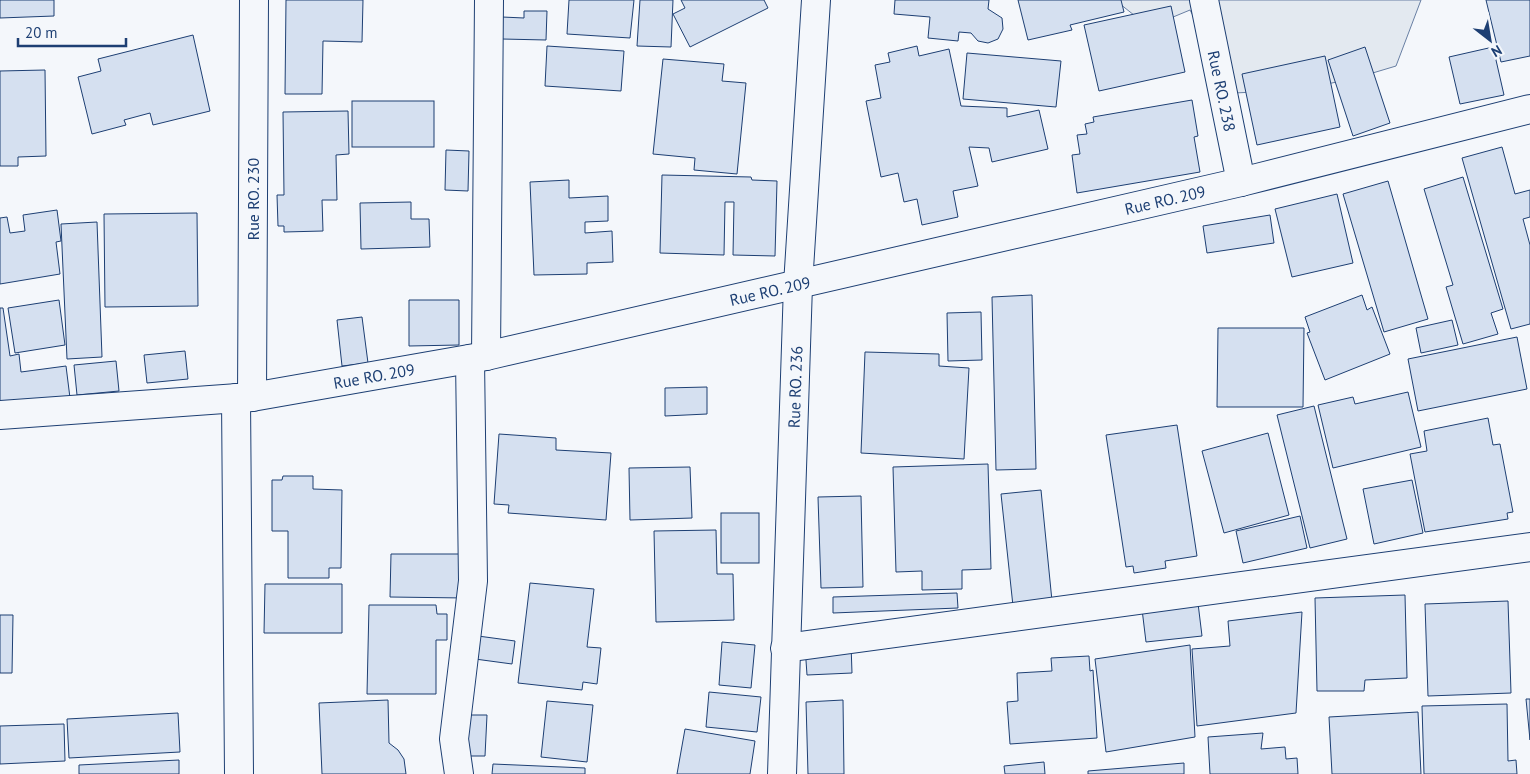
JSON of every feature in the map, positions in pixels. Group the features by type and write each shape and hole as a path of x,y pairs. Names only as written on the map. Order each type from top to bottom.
{"street":[{"name":"Rue RO. 230","path":"239,774 244,398 254,0"},
{"path":"459,774 454,739 473,581 489,0"},
{"name":"Rue RO. 236","path":"782,774 798,285 816,0"},
{"name":"Rue RO. 238","path":"1204,0 1241,182"},
{"name":"Rue RO. 209","path":"0,415 244,398 478,358 1241,182 1530,109"},
{"path":"785,648 1530,547"}],"shaded area":[{"path":"1115,0 1421,0 1396,66 1356,78 1298,90 1234,93 1190,10 1149,27"}],"building":[{"path":"0,0 54,0 54,16 0,18"},
{"path":"286,0 363,0 362,42 323,41 322,94 285,94"},
{"path":"569,0 634,0 630,38 567,34"},
{"path":"640,0 673,0 671,47 637,46"},
{"path":"681,0 764,0 768,8 690,47 673,14 685,8"},
{"path":"895,0 989,0 988,9 1002,18 1003,29 998,39 988,43 978,41 971,33 959,32 958,41 928,38 930,17 894,14"},
{"path":"1018,0 1121,0 1124,12 1070,25 1072,30 1028,40"},
{"path":"1486,0 1530,0 1530,56 1501,62"},
{"path":"1171,6 1185,72 1099,91 1084,25"},
{"path":"524,11 547,11 546,40 502,39 502,17 524,18"},
{"path":"193,35 210,111 153,125 150,113 124,120 126,125 92,134 78,77 101,71 98,59"},
{"path":"547,46 624,51 621,91 545,86"},
{"path":"917,46 919,56 949,49 961,106 1007,108 1007,117 1039,110 1048,149 992,162 989,148 969,147 978,186 953,191 958,217 922,225 917,199 904,202 898,173 881,177 866,101 881,98 875,65 890,62 888,53"},
{"path":"1365,47 1390,123 1353,136 1328,60"},
{"path":"1493,47 1504,95 1460,104 1449,57"},
{"path":"967,53 1061,61 1056,107 963,99"},
{"path":"1325,56 1340,127 1257,145 1242,74"},
{"path":"663,59 724,64 722,81 746,83 737,174 694,170 695,158 653,154"},
{"path":"45,70 46,156 18,157 18,166 0,166 0,71"},
{"path":"1192,100 1198,136 1194,137 1200,172 1077,193 1072,155 1080,154 1077,135 1087,134 1085,124 1094,122 1093,117"},
{"path":"352,101 434,101 434,147 352,147"},
{"path":"348,111 349,154 336,155 337,200 322,200 323,231 284,232 284,226 278,226 277,195 284,195 283,112"},
{"path":"1502,147 1515,194 1530,190 1530,217 1523,219 1530,245 1530,324 1511,329 1462,158"},
{"path":"446,150 469,151 468,191 445,190"},
{"path":"662,175 751,177 752,180 777,181 775,256 733,255 734,202 725,202 724,255 660,253"},
{"path":"1463,177 1503,309 1491,313 1498,334 1463,344 1446,287 1453,285 1424,189"},
{"path":"569,180 569,198 608,196 608,221 585,222 585,233 612,231 613,262 587,263 587,274 534,275 530,182"},
{"path":"1388,181 1428,319 1384,332 1343,194"},
{"path":"1337,194 1353,263 1292,277 1275,209"},
{"path":"411,202 411,219 429,219 430,247 361,249 360,203"},
{"path":"57,210 61,241 56,242 60,274 0,284 0,218 7,217 10,233 25,231 23,215"},
{"path":"197,213 198,306 105,307 104,214"},
{"path":"1270,215 1274,243 1207,253 1203,226"},
{"path":"97,222 102,357 67,359 61,224"},
{"path":"1032,295 1036,469 996,470 992,297"},
{"path":"1362,295 1367,310 1372,307 1390,354 1325,380 1307,333 1310,332 1305,317"},
{"path":"59,300 65,345 15,353 8,308"},
{"path":"409,300 459,300 459,345 409,346"},
{"path":"0,308 3,308 10,356 19,354 21,372 66,366 70,398 0,402"},
{"path":"981,312 982,360 948,361 947,313"},
{"path":"362,317 368,363 342,366 337,320"},
{"path":"1452,320 1458,345 1421,353 1416,328"},
{"path":"1218,328 1304,328 1303,407 1217,407"},
{"path":"1517,337 1527,389 1418,411 1408,359"},
{"path":"185,351 188,379 147,383 144,355"},
{"path":"865,352 939,354 939,366 969,368 964,459 861,453"},
{"path":"116,361 119,391 77,395 74,365"},
{"path":"707,387 707,414 665,416 665,388"},
{"path":"1408,392 1421,447 1333,468 1318,405 1353,397 1355,404"},
{"path":"1314,406 1347,539 1310,548 1277,415"},
{"path":"1488,418 1493,445 1500,444 1513,512 1507,513 1508,519 1425,532 1410,454 1427,451 1424,431"},
{"path":"1177,425 1197,556 1165,561 1166,568 1134,573 1133,566 1126,567 1106,435"},
{"path":"1268,433 1289,515 1224,533 1202,451"},
{"path":"499,434 556,438 556,450 611,453 606,520 508,513 509,505 494,504"},
{"path":"988,464 991,569 962,570 962,589 922,590 922,571 896,572 893,467"},
{"path":"690,467 692,518 630,520 629,468"},
{"path":"283,476 313,476 313,489 342,490 341,568 329,568 329,578 288,578 288,531 272,531 272,480 282,480"},
{"path":"1412,480 1423,533 1374,544 1363,489"},
{"path":"1041,490 1052,601 1013,606 1001,494"},
{"path":"861,496 863,587 821,588 818,497"},
{"path":"721,513 759,513 759,563 721,563"},
{"path":"1300,516 1307,548 1243,563 1236,531"},
{"path":"716,530 717,574 733,574 734,620 656,622 654,531"},
{"path":"391,554 466,554 465,598 390,597"},
{"path":"530,583 594,589 587,647 601,648 597,684 583,682 582,690 518,683"},
{"path":"265,584 342,584 342,633 264,633"},
{"path":"957,593 958,608 833,613 833,597"},
{"path":"1197,595 1202,636 1146,642 1141,601"},
{"path":"1405,595 1407,678 1365,680 1364,691 1317,691 1315,598"},
{"path":"1508,601 1511,693 1428,696 1425,604"},
{"path":"369,605 436,605 437,614 447,614 447,640 436,640 436,694 367,694"},
{"path":"1302,612 1296,713 1197,726 1192,649 1230,646 1228,621"},
{"path":"0,615 13,615 12,673 0,673"},
{"path":"478,636 515,641 512,664 475,659"},
{"path":"722,642 755,645 751,688 719,685"},
{"path":"851,644 852,673 807,675 805,646"},
{"path":"1190,645 1195,737 1106,752 1095,659"},
{"path":"1089,656 1090,671 1093,670 1097,738 1010,744 1007,702 1018,701 1017,673 1052,671 1051,658"},
{"path":"709,692 761,697 757,732 706,727"},
{"path":"1526,699 1530,699 1530,740"},
{"path":"388,700 389,743 398,750 404,759 406,774 322,774 319,703"},
{"path":"843,700 844,774 808,774 806,702"},
{"path":"547,701 593,705 587,762 541,757"},
{"path":"1507,704 1508,761 1516,760 1517,774 1424,774 1422,706"},
{"path":"1418,712 1421,774 1332,774 1329,717"},
{"path":"178,713 180,752 69,758 67,719"},
{"path":"469,715 487,715 485,756 467,756"},
{"path":"64,724 65,761 0,764 0,726"},
{"path":"685,729 755,741 750,774 677,774"},
{"path":"1263,733 1261,749 1285,747 1286,759 1297,758 1298,774 1210,774 1208,737"},
{"path":"179,760 179,774 79,774 79,765"},
{"path":"1044,762 1045,774 1005,774 1004,766"},
{"path":"1184,763 1184,774 1088,774 1088,771"},
{"path":"493,764 585,768 585,774 492,774"}]}
